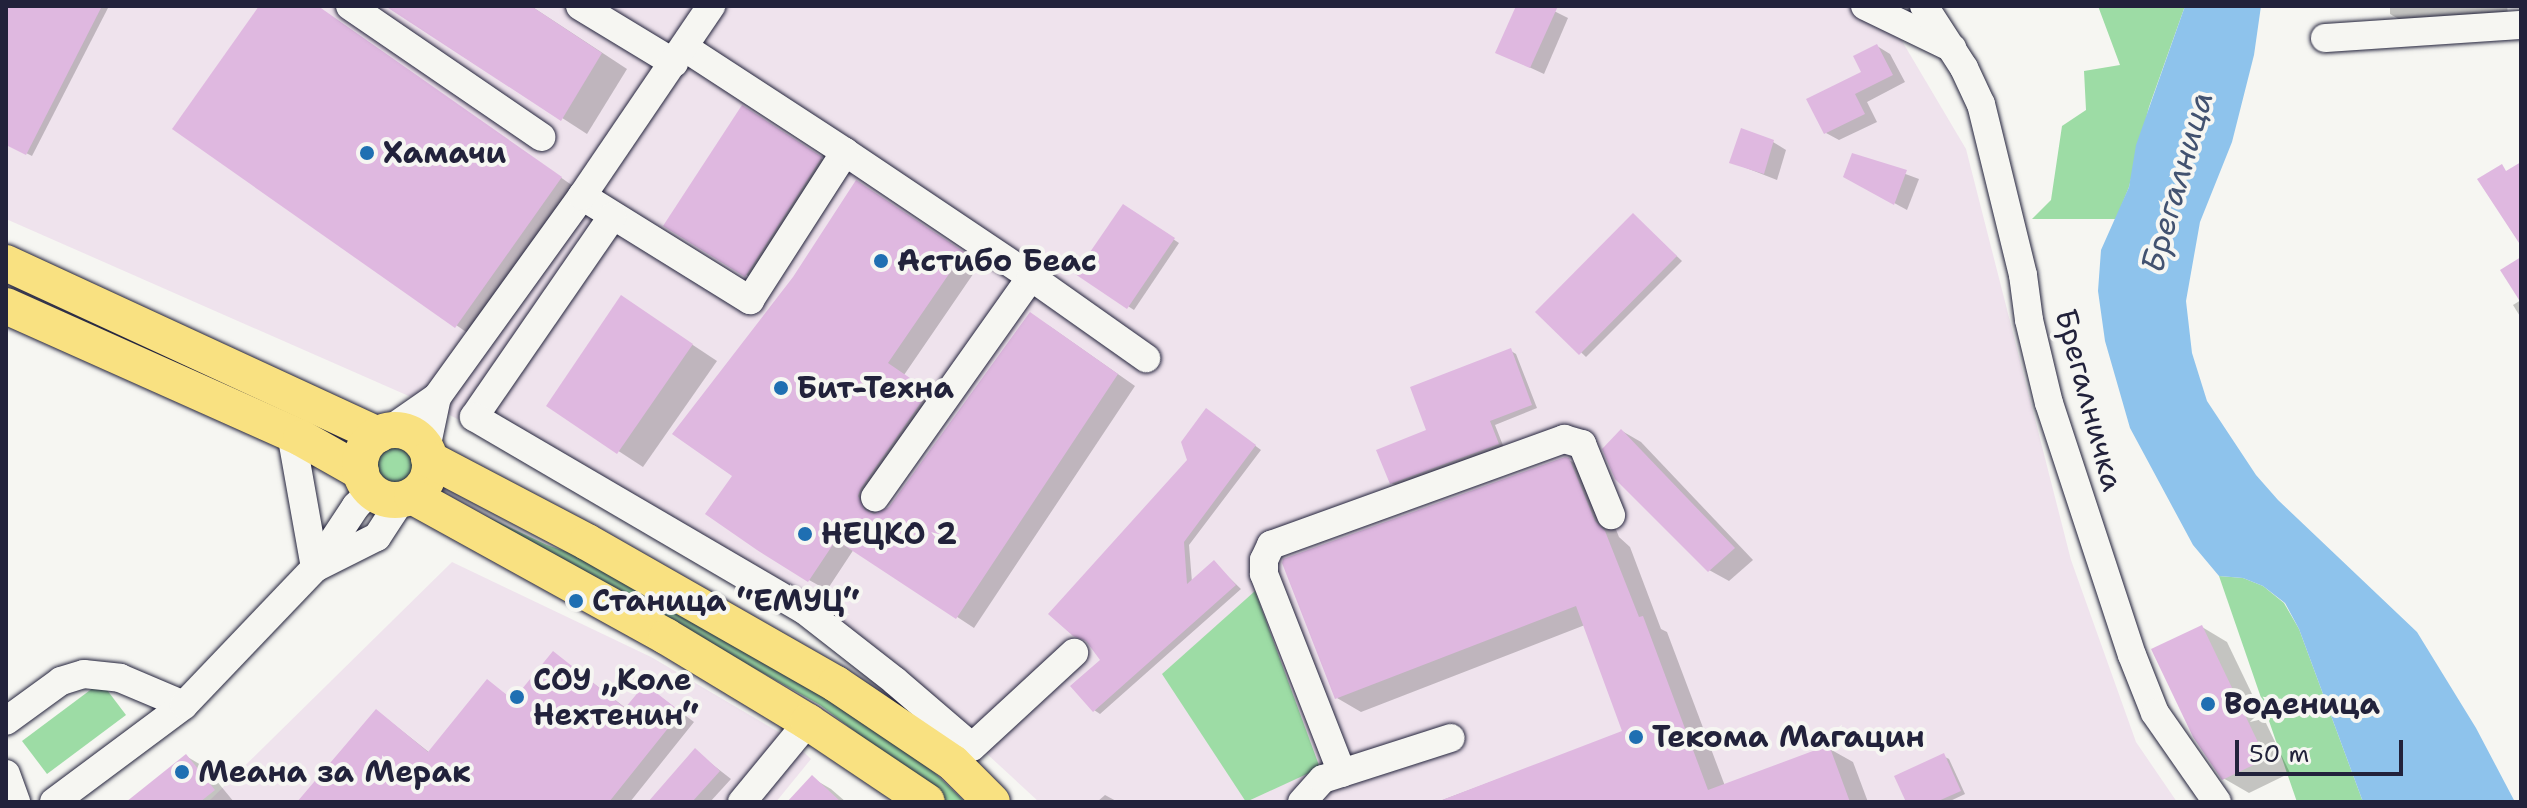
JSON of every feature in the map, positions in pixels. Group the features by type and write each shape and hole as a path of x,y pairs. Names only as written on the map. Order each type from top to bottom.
{"main road":[{"path":"6,263 383,433 410,434 428,454 836,684 953,763 992,802"},
{"path":"6,306 291,433 386,490 558,575 808,722 927,802"},
{"path":"383,433 363,450 386,490"},
{"path":"386,490 427,480 428,454"}],"street":[{"path":"350,6 541,137"},
{"path":"580,6 679,55 845,152 1146,358"},
{"path":"383,433 437,397 582,196 711,6"},
{"path":"1865,6 1952,48"},
{"name":"Брегалничка","path":"1924,6 1974,87 1992,141 2049,403 2132,655 2155,713 2217,802"},
{"path":"2325,38 2521,25"},
{"path":"582,196 750,300 845,152"},
{"path":"612,217 474,417 803,609 972,747 1074,653"},
{"path":"875,497 1031,277"},
{"path":"428,454 437,397"},
{"path":"291,433 315,568"},
{"path":"1342,773 1264,574 1264,560 1271,545 1564,439 1582,444 1611,515"},
{"path":"61,799 184,705 315,568 377,537 386,490"},
{"path":"6,721 61,681 84,674 120,678 184,705"},
{"path":"742,802 808,722"},
{"path":"1302,802 1323,779 1451,738"},
{"path":"6,774 16,802"}],"shaded area":[{"path":"6,6 1893,6 1902,41 1966,149 2071,560 2136,742 2177,802 1039,802 880,655 721,555 436,408 6,219"},
{"name":"СОУ „Коле Нехтенин“","path":"452,562 651,657 789,738 811,759 776,802 208,802"}],"green space":[{"path":"2098,6 2185,6 2149,107 2129,187 2116,219 2032,219 2051,200 2062,126 2086,110 2084,71 2120,65"},
{"path":"395,445 409,451 415,465 409,479 395,485 381,479 375,465 381,451"},
{"path":"463,505 547,545 608,566 830,695 935,773 965,802 948,802 820,705"},
{"path":"2219,576 2243,578 2263,586 2284,603 2299,629 2363,802 2297,802"},
{"path":"1255,591 1320,768 1246,802 1162,674"},
{"path":"101,682 126,715 47,774 22,741"}],"water":[{"name":"Брегалница","path":"2185,6 2261,6 2254,55 2232,142 2200,222 2186,301 2192,353 2207,401 2256,475 2278,500 2417,632 2476,728 2515,802 2363,802 2299,629 2285,603 2263,586 2243,578 2219,576 2193,545 2130,428 2105,341 2098,291 2101,250 2129,187 2136,145"}],"building":[{"path":"6,6 102,6 26,155 6,145"},
{"name":"Хамачи","path":"259,6 318,6 562,177 455,328 172,129"},
{"path":"385,6 531,6 602,53 561,121"},
{"path":"1516,6 1558,6 1530,68 1495,53"},
{"path":"1877,44 1893,75 1855,94 1865,114 1824,134 1806,99 1861,72 1853,56"},
{"path":"742,105 822,157 745,277 663,226"},
{"path":"1741,128 1774,140 1764,174 1729,163"},
{"path":"1852,153 1907,170 1894,205 1843,177"},
{"path":"2521,162 2521,246 2477,179 2502,164 2506,171"},
{"path":"856,180 964,252 888,363 929,391 861,488 858,496 865,510 874,514 889,507 1030,312 1118,374 956,619 836,540 808,582 757,550 705,514 732,476 672,434 793,277"},
{"path":"1123,204 1175,238 1127,309 1075,274"},
{"path":"1633,213 1677,256 1579,355 1535,312"},
{"path":"2521,257 2521,303 2500,270"},
{"path":"621,295 693,344 617,454 546,406"},
{"path":"1511,348 1532,405 1490,421 1499,444 1390,484 1376,450 1426,430 1410,387"},
{"path":"1206,408 1256,445 1184,542 1187,584 1214,560 1236,585 1093,712 1070,686 1100,660 1086,641 1073,636 1048,614 1187,460 1181,442"},
{"path":"1621,429 1735,548 1708,572 1615,479 1602,449"},
{"path":"1569,458 1595,521 1605,531 1639,617 1643,616 1708,790 1829,745 1850,802 1437,802 1622,731 1576,606 1335,699 1283,559"},
{"name":"Воденица","path":"2202,625 2266,759 2222,780 2193,737 2151,649"},
{"path":"553,651 625,708 645,684 681,712 609,802 297,802 376,709 428,752 487,679 513,700"},
{"path":"695,748 720,771 692,802 648,802"},
{"path":"1944,753 1961,791 1936,802 1906,802 1894,776"},
{"name":"Меана за Мерак","path":"186,754 215,790 200,802 126,802"},
{"path":"812,775 841,802 787,802"}],"place":[{"name":"Хамачи","path":"367,153"},
{"name":"Астибо Беас","path":"881,261"},
{"name":"Бит-Техна","path":"781,388"},
{"name":"НЕЦКО 2","path":"805,534"},
{"name":"Станица “ЕМУЦ“","path":"576,601"},
{"name":"СОУ „Коле Нехтенин“","path":"517,697"},
{"name":"Воденица","path":"2208,704"},
{"name":"Текома Магацин","path":"1636,737"},
{"name":"Меана за Мерак","path":"182,772"}]}
